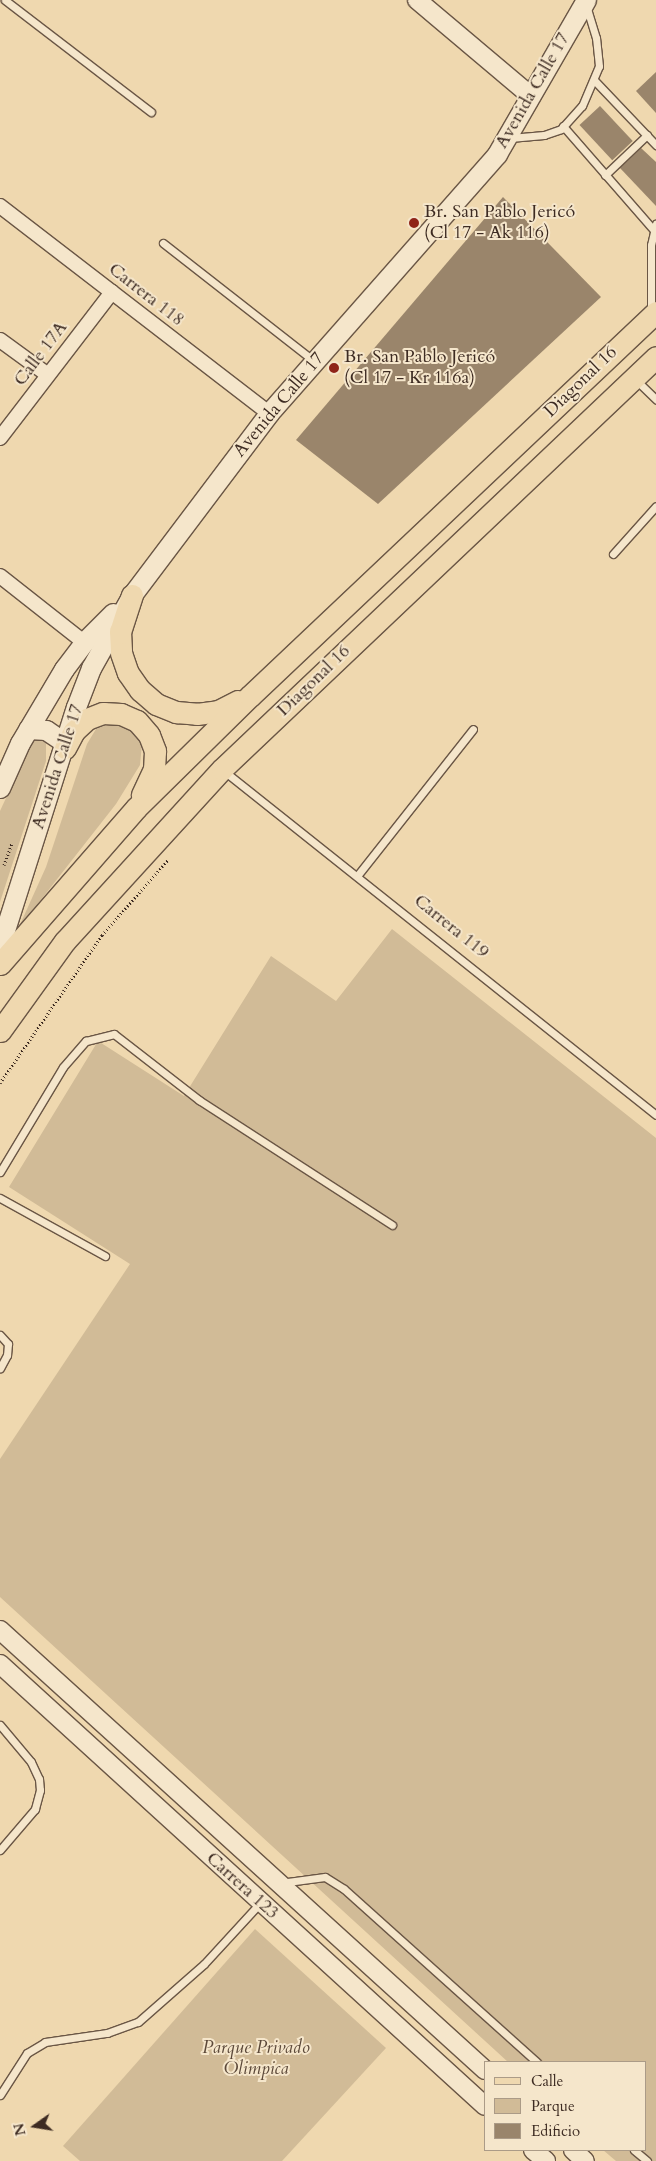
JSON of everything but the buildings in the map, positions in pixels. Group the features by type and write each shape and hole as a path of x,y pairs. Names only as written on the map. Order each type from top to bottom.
{"main road":[{"name":"Avenida Calle 17","path":"0,946 91,668 132,595 269,414 484,171 507,138 586,1"},
{"name":"Diagonal 16","path":"0,964 136,808 250,696 654,314"},
{"name":"Diagonal 16","path":"0,1031 65,941 222,769 656,357"},
{"name":"Avenida Calle 17","path":"0,788 28,729 84,642 132,595"},
{"path":"132,595 120,631 121,653 128,673 140,690 156,704 176,712 197,714 218,711 250,696"},
{"path":"65,748 74,731 95,716 121,714 137,721 149,734 155,751 154,769 136,808"},
{"path":"28,729 46,730 61,740 65,748"}],"street":[{"path":"417,0 531,96"},
{"name":"Carrera 118","path":"0,206 269,414"},
{"name":"Calle 17A","path":"2,431 112,292"},
{"path":"0,340 48,375"},
{"path":"0,576 84,642"},
{"name":"Carrera 123","path":"0,1630 483,2068"},
{"name":"Carrera 123","path":"0,1664 260,1903 483,2104"},
{"path":"260,1903 279,1883"},
{"path":"535,2151 546,2161"},
{"path":"574,2151 585,2161"}],"lane":[{"path":"5,0 152,112"},
{"path":"507,138 544,135 563,126 582,106 599,66 596,38 586,1"},
{"path":"594,80 656,145"},
{"path":"563,126 605,175 654,227 649,272 654,314"},
{"path":"605,175 647,135"},
{"path":"163,243 315,362"},
{"path":"634,378 656,399"},
{"path":"613,554 656,506"},
{"path":"357,876 473,729"},
{"name":"Carrera 119","path":"222,769 656,1115"},
{"path":"0,1172 63,1067 86,1041 114,1034 199,1100 392,1225"},
{"path":"0,1198 105,1256"},
{"path":"0,1335 8,1344 7,1355 0,1368"},
{"path":"0,1725 31,1762 39,1779 40,1790 35,1809 0,1850"},
{"path":"279,1883 303,1877 325,1877 344,1889 536,2061"},
{"path":"0,2095 27,2053 45,2042 107,2033 138,2022 204,1964 260,1903"},
{"path":"635,2151 647,2161"}],"path":[{"path":"4,865 14,837"},
{"path":"0,1083 102,935 172,854"}],"green space":[{"path":"117,721 135,730 142,744 140,765 116,804 18,929 46,867 87,744 96,729"},
{"path":"38,738 46,741 46,761 0,902 0,811 31,744"},
{"path":"392,929 656,1138 656,2161 616,2161 604,2151 646,2151 646,2061 507,2061 0,1597 0,1459 130,1264 9,1187 98,1041 184,1096 271,956 336,1001"},
{"name":"Parque Privado Olimpica","path":"255,1929 386,2048 282,2161 80,2161 63,2146"}],"place":[{"name":"Br. San Pablo Jericó (Cl 17 - Ak 116)","path":"414,223"},
{"name":"Br. San Pablo Jericó (Cl 17 - Kr 116a)","path":"334,368"}]}
